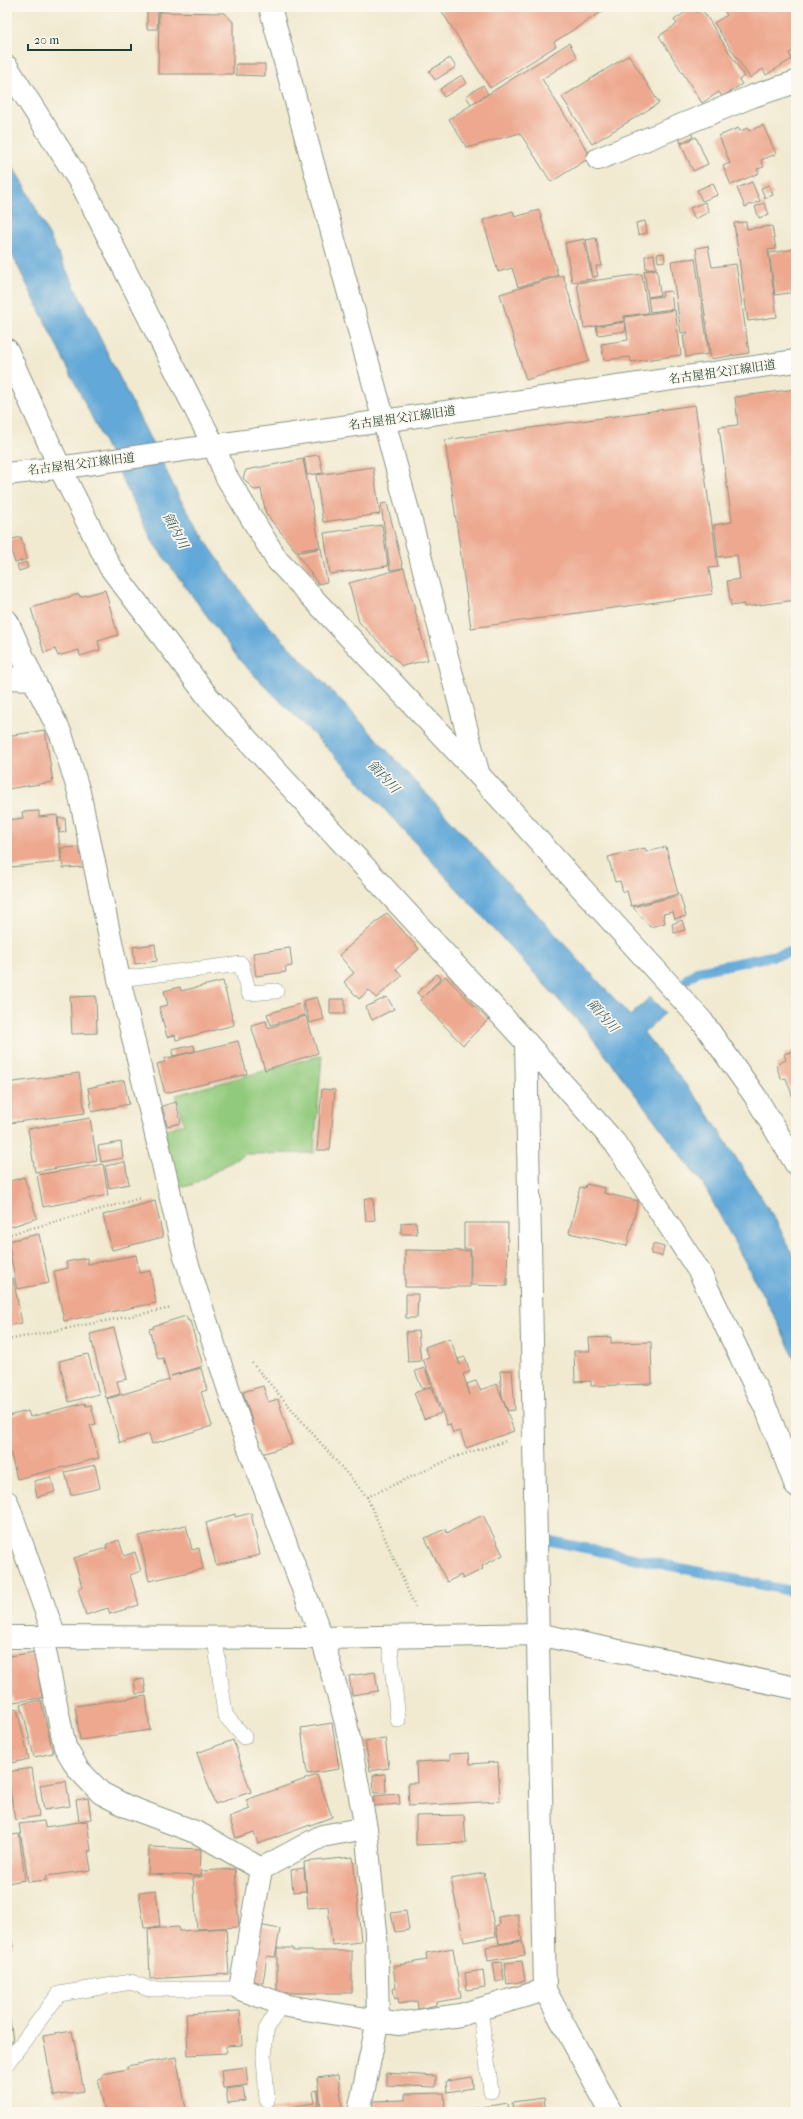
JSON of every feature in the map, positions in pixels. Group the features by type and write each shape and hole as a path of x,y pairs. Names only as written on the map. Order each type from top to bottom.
{"street":[{"path":"270,7 384,421 479,775"},
{"path":"7,67 82,185 210,446 226,476 277,560 479,775 702,1021 755,1096 796,1164"},
{"path":"598,159 753,96 796,82"},
{"path":"7,350 70,467 110,567 208,698 526,1042 615,1143 699,1271 768,1413 796,1486"},
{"name":"名古屋祖父江線旧道","path":"7,474 70,467 796,361"},
{"path":"7,621 33,679 61,734 79,792 119,979 184,1253 241,1427 322,1638 346,1723 366,1828 376,1932 378,2020 359,2112"},
{"path":"7,678 33,679"},
{"path":"526,1042 544,1990 611,2112"},
{"path":"7,1502 48,1637 65,1747 78,1769 101,1793 126,1806 198,1832 261,1869"},
{"path":"7,1637 322,1638 537,1634 796,1688"},
{"path":"261,1869 322,1836 366,1828"},
{"path":"261,1869 240,1989 281,2004 398,2024 460,2015 544,1990"}],"lane":[{"path":"119,979 241,964 249,993 276,991"},
{"path":"389,1637 398,1720"},
{"path":"215,1638 225,1715 244,1737"},
{"path":"7,2063 59,1994 131,1982 149,1989 240,1989"},
{"path":"267,2100 264,2058 266,2030 281,2004"},
{"path":"480,2009 490,2091"}],"path":[{"path":"7,1235 169,1190"},
{"path":"7,1340 200,1302"},
{"path":"251,1361 367,1497 427,1636"},
{"path":"367,1497 455,1457 533,1432"}],"green space":[{"path":"322,1055 314,1153 245,1154 192,1185 177,1188 162,1130 184,1124 176,1095"}],"water":[{"name":"領内川","path":"7,157 24,185 179,497 209,546 252,608 361,722 630,1016 650,997 665,1013 644,1033 703,1106 775,1219 796,1261 796,1362 778,1323 703,1184 588,1032 343,764 241,662 154,544 7,244"}],"building":[{"path":"147,7 162,7 162,11 158,11 157,29 147,29"},
{"path":"439,7 609,7 554,42 556,46 490,88"},
{"path":"693,7 696,12 702,9 744,76 739,80 742,84 722,97 719,92 702,103 659,36 677,24 674,20"},
{"path":"722,7 796,7 796,49 789,53 792,59 766,75 763,69 750,78 714,23 727,15"},
{"path":"159,12 225,13 233,22 233,74 158,74"},
{"path":"569,43 577,57 542,79 591,157 551,182 520,133 467,148 449,119"},
{"path":"629,55 659,103 592,144 562,97"},
{"path":"450,58 456,67 435,80 429,71"},
{"path":"236,64 265,64 265,76 236,75"},
{"path":"462,75 467,83 444,97 440,89"},
{"path":"483,85 488,94 471,104 466,96"},
{"path":"763,125 776,154 761,160 764,167 757,169 759,173 731,185 723,166 730,163 719,136 738,128 740,131 748,128 749,131"},
{"path":"691,132 693,137 681,143 679,137"},
{"path":"696,137 708,164 693,171 681,144"},
{"path":"752,182 760,201 745,207 737,188"},
{"path":"713,183 718,195 702,201 697,190"},
{"path":"769,185 773,195 765,198 761,188"},
{"path":"705,202 709,212 695,219 690,208"},
{"path":"764,203 769,214 759,218 755,207"},
{"path":"539,210 558,275 518,287 512,268 498,272 483,220 513,211 515,217"},
{"path":"645,221 647,233 638,235 636,223"},
{"path":"746,222 747,229 772,226 776,249 768,250 777,317 748,321 734,223"},
{"path":"596,238 602,266 596,266 598,276 593,277 586,240"},
{"path":"584,239 592,279 572,282 565,243"},
{"path":"708,246 712,267 736,264 749,353 711,359 696,248"},
{"path":"796,249 796,292 775,295 769,253"},
{"path":"664,253 665,261 658,262 657,254"},
{"path":"654,254 656,268 646,269 645,256"},
{"path":"695,258 709,354 686,357 683,335 688,335 688,332 681,333 671,261"},
{"path":"657,269 660,295 648,297 644,271"},
{"path":"642,274 648,313 624,316 624,321 584,328 577,283"},
{"path":"563,275 589,361 526,380 500,294"},
{"path":"671,291 673,309 650,312 648,298 663,296 662,292"},
{"path":"675,310 681,355 631,362 630,357 604,360 601,344 628,340 625,317"},
{"path":"625,322 626,331 598,335 596,326"},
{"path":"796,389 796,600 744,607 744,604 731,606 727,581 740,579 737,555 718,557 714,525 732,522 719,427 738,425 735,397"},
{"path":"695,405 718,567 709,568 713,594 471,628 445,440"},
{"path":"319,455 323,473 307,475 304,457"},
{"path":"303,459 320,547 296,551 266,514 261,489 254,490 243,478 246,470"},
{"path":"373,467 380,514 323,522 316,475"},
{"path":"387,503 403,568 390,570 381,504"},
{"path":"382,525 388,566 330,574 324,533"},
{"path":"21,537 27,559 15,563 8,540"},
{"path":"321,548 327,582 318,584 297,553"},
{"path":"26,562 28,568 19,571 17,565"},
{"path":"404,568 428,660 402,666 359,622 349,583"},
{"path":"105,590 118,635 98,641 100,650 80,656 79,650 58,656 55,649 44,653 31,608 79,594 80,597"},
{"path":"45,730 53,782 7,789 7,736"},
{"path":"39,811 39,817 57,815 61,862 11,867 7,820 23,818 22,812"},
{"path":"58,818 65,818 66,832 60,833"},
{"path":"82,847 84,867 63,868 61,848"},
{"path":"666,847 678,894 631,906 627,891 623,892 620,881 615,882 608,857 645,848 646,852"},
{"path":"7,854 10,876 7,876"},
{"path":"680,895 686,916 675,919 673,912 663,914 665,923 650,927 633,907"},
{"path":"387,913 419,949 396,969 402,976 376,998 369,990 359,999 344,982 354,973 339,955"},
{"path":"682,920 685,930 674,933 672,924"},
{"path":"155,944 157,961 135,964 133,947"},
{"path":"290,948 292,966 285,967 286,972 256,976 253,953"},
{"path":"437,974 441,978 422,998 417,993"},
{"path":"445,976 488,1020 463,1045 420,1000"},
{"path":"223,981 234,1025 176,1040 175,1035 167,1037 159,1007 168,1005 164,991 180,987 181,991"},
{"path":"96,996 97,1033 72,1034 70,997"},
{"path":"317,997 324,1019 310,1023 303,1001"},
{"path":"387,997 394,1009 372,1020 366,1007"},
{"path":"330,999 345,999 345,1014 330,1014"},
{"path":"302,1003 305,1015 271,1025 267,1014"},
{"path":"306,1016 318,1053 265,1070 251,1025 266,1021 268,1028"},
{"path":"238,1041 247,1074 165,1093 157,1064 165,1062 164,1059"},
{"path":"194,1045 195,1051 173,1056 172,1050"},
{"path":"796,1050 796,1106 786,1078 781,1079 776,1065 786,1060 784,1054"},
{"path":"79,1073 85,1113 9,1123 7,1083"},
{"path":"124,1080 129,1104 92,1112 88,1088"},
{"path":"322,1089 335,1090 330,1150 317,1150"},
{"path":"176,1102 181,1123 167,1126 162,1106"},
{"path":"90,1118 97,1161 35,1172 28,1129"},
{"path":"121,1142 123,1158 101,1162 98,1146"},
{"path":"125,1162 129,1184 109,1188 105,1166"},
{"path":"103,1164 108,1195 43,1207 37,1175"},
{"path":"24,1177 37,1218 7,1228 7,1182"},
{"path":"586,1184 605,1188 604,1193 638,1201 627,1246 569,1233 580,1187 585,1188"},
{"path":"373,1197 375,1220 366,1221 364,1199"},
{"path":"155,1201 163,1237 112,1250 103,1215"},
{"path":"416,1222 417,1234 401,1234 401,1223"},
{"path":"464,1223 508,1223 507,1286 471,1285 471,1249 464,1249"},
{"path":"39,1234 49,1283 17,1289 8,1241"},
{"path":"653,1244 664,1247 662,1256 651,1254"},
{"path":"405,1250 470,1251 470,1287 405,1287"},
{"path":"136,1255 139,1273 150,1271 156,1303 64,1321 54,1271 68,1268 66,1262 87,1258 88,1264"},
{"path":"13,1278 22,1323 7,1326 7,1279"},
{"path":"406,1294 418,1294 417,1318 406,1318"},
{"path":"186,1316 188,1321 190,1321 203,1366 171,1376 201,1368 207,1390 201,1392 212,1426 152,1444 149,1434 120,1443 107,1399 169,1380 163,1358 158,1359 149,1329 154,1328 153,1326"},
{"path":"114,1328 127,1379 117,1381 120,1394 106,1398 90,1334"},
{"path":"418,1331 421,1361 408,1362 406,1332"},
{"path":"611,1337 611,1343 651,1342 652,1384 591,1386 591,1381 575,1382 574,1351 590,1351 589,1338"},
{"path":"450,1338 460,1365 458,1359 465,1357 470,1372 463,1374 470,1395 467,1384 476,1381 480,1390 497,1384 514,1431 466,1448 460,1431 453,1433 450,1424 447,1425 423,1359 429,1357 425,1347"},
{"path":"88,1354 99,1394 69,1402 59,1361"},
{"path":"425,1368 431,1386 422,1389 415,1371"},
{"path":"512,1370 515,1410 508,1411 502,1397 500,1371"},
{"path":"263,1386 268,1402 278,1399 292,1444 262,1454 243,1392"},
{"path":"431,1387 441,1413 424,1419 414,1393"},
{"path":"85,1403 86,1406 91,1405 96,1424 90,1425 99,1458 17,1479 7,1439 7,1423 10,1422 8,1416 28,1411 30,1417"},
{"path":"95,1465 100,1488 71,1495 65,1472"},
{"path":"51,1477 55,1492 37,1497 34,1481"},
{"path":"251,1513 260,1555 216,1565 206,1523 235,1514 235,1517"},
{"path":"483,1515 503,1555 482,1566 483,1569 463,1579 461,1575 447,1582 425,1538 445,1529 447,1533"},
{"path":"186,1525 192,1550 199,1548 203,1569 149,1581 139,1536"},
{"path":"119,1540 124,1556 135,1552 141,1571 130,1575 139,1605 110,1614 108,1608 86,1615 78,1589 82,1587 74,1558 107,1548 106,1545"},
{"path":"7,1571 9,1571 8,1614 7,1614"},
{"path":"35,1652 42,1698 13,1702 11,1685 7,1685 7,1655 10,1654 10,1656"},
{"path":"375,1672 378,1691 352,1695 349,1676"},
{"path":"144,1679 146,1693 136,1694 134,1680"},
{"path":"146,1696 150,1730 80,1740 75,1706"},
{"path":"41,1700 53,1753 34,1757 21,1704"},
{"path":"17,1709 29,1759 7,1764 7,1711"},
{"path":"332,1723 339,1769 307,1774 301,1728"},
{"path":"385,1738 389,1768 370,1771 365,1741"},
{"path":"233,1740 251,1792 215,1804 197,1753"},
{"path":"469,1753 470,1764 498,1762 500,1801 409,1806 408,1783 417,1783 416,1762 450,1760 450,1754"},
{"path":"32,1768 39,1816 15,1820 7,1772"},
{"path":"385,1774 386,1793 374,1793 373,1775"},
{"path":"317,1775 332,1817 258,1844 254,1832 236,1838 229,1817 250,1809 246,1800"},
{"path":"66,1781 70,1806 44,1810 40,1785"},
{"path":"399,1794 400,1804 374,1806 374,1796"},
{"path":"88,1798 91,1819 79,1821 76,1800"},
{"path":"464,1815 466,1843 416,1845 416,1816"},
{"path":"44,1821 45,1827 87,1821 91,1851 88,1851 91,1870 46,1876 47,1880 28,1882 19,1824"},
{"path":"19,1834 25,1880 7,1883 7,1836"},
{"path":"149,1847 201,1849 200,1876 148,1874"},
{"path":"353,1857 361,1942 332,1945 328,1906 308,1908 304,1862"},
{"path":"304,1868 306,1891 293,1892 291,1870"},
{"path":"235,1869 239,1927 197,1929 193,1877 202,1877 201,1871"},
{"path":"484,1873 496,1936 464,1942 451,1879"},
{"path":"156,1890 160,1927 144,1928 139,1892"},
{"path":"406,1911 409,1930 395,1932 391,1913"},
{"path":"518,1914 522,1940 499,1944 496,1926 500,1924 498,1917"},
{"path":"7,1915 13,1947 7,1948"},
{"path":"258,1925 280,1929 275,1957 267,1956 263,1983 248,1980"},
{"path":"178,1927 179,1931 226,1928 229,1974 150,1979 148,1929"},
{"path":"522,1941 525,1955 488,1961 486,1947"},
{"path":"277,1948 293,1948 293,1951 352,1951 352,1993 277,1993"},
{"path":"453,1948 461,1998 437,2002 437,2005 418,2009 417,2001 399,2004 398,1998 395,1999 393,1989 396,1988 393,1966 427,1960 426,1953"},
{"path":"522,1961 525,1981 507,1984 504,1963"},
{"path":"501,1962 504,1980 496,1982 493,1963"},
{"path":"483,1970 485,1987 467,1990 465,1973"},
{"path":"7,1998 13,2041 7,2042"},
{"path":"240,2011 242,2045 226,2046 226,2053 188,2055 186,2014"},
{"path":"72,2031 84,2091 54,2096 43,2036"},
{"path":"176,2057 186,2109 172,2112 105,2112 98,2079 103,2078 103,2074 128,2069 127,2066"},
{"path":"246,2067 248,2085 223,2088 221,2070"},
{"path":"386,2073 436,2076 436,2087 386,2085"},
{"path":"338,2075 343,2112 322,2112 317,2078"},
{"path":"472,2077 473,2088 447,2092 446,2081"},
{"path":"243,2087 245,2101 228,2103 226,2089"},
{"path":"318,2090 319,2112 257,2112 315,2103 313,2091"},
{"path":"444,2093 445,2112 374,2112 374,2101 405,2100 405,2094"},
{"path":"544,2098 546,2112 513,2112 512,2102"},
{"path":"508,2103 509,2112 456,2112 456,2111"}],"waterway":[{"path":"687,979 698,971 796,951"},
{"path":"551,1541 796,1592"}]}
